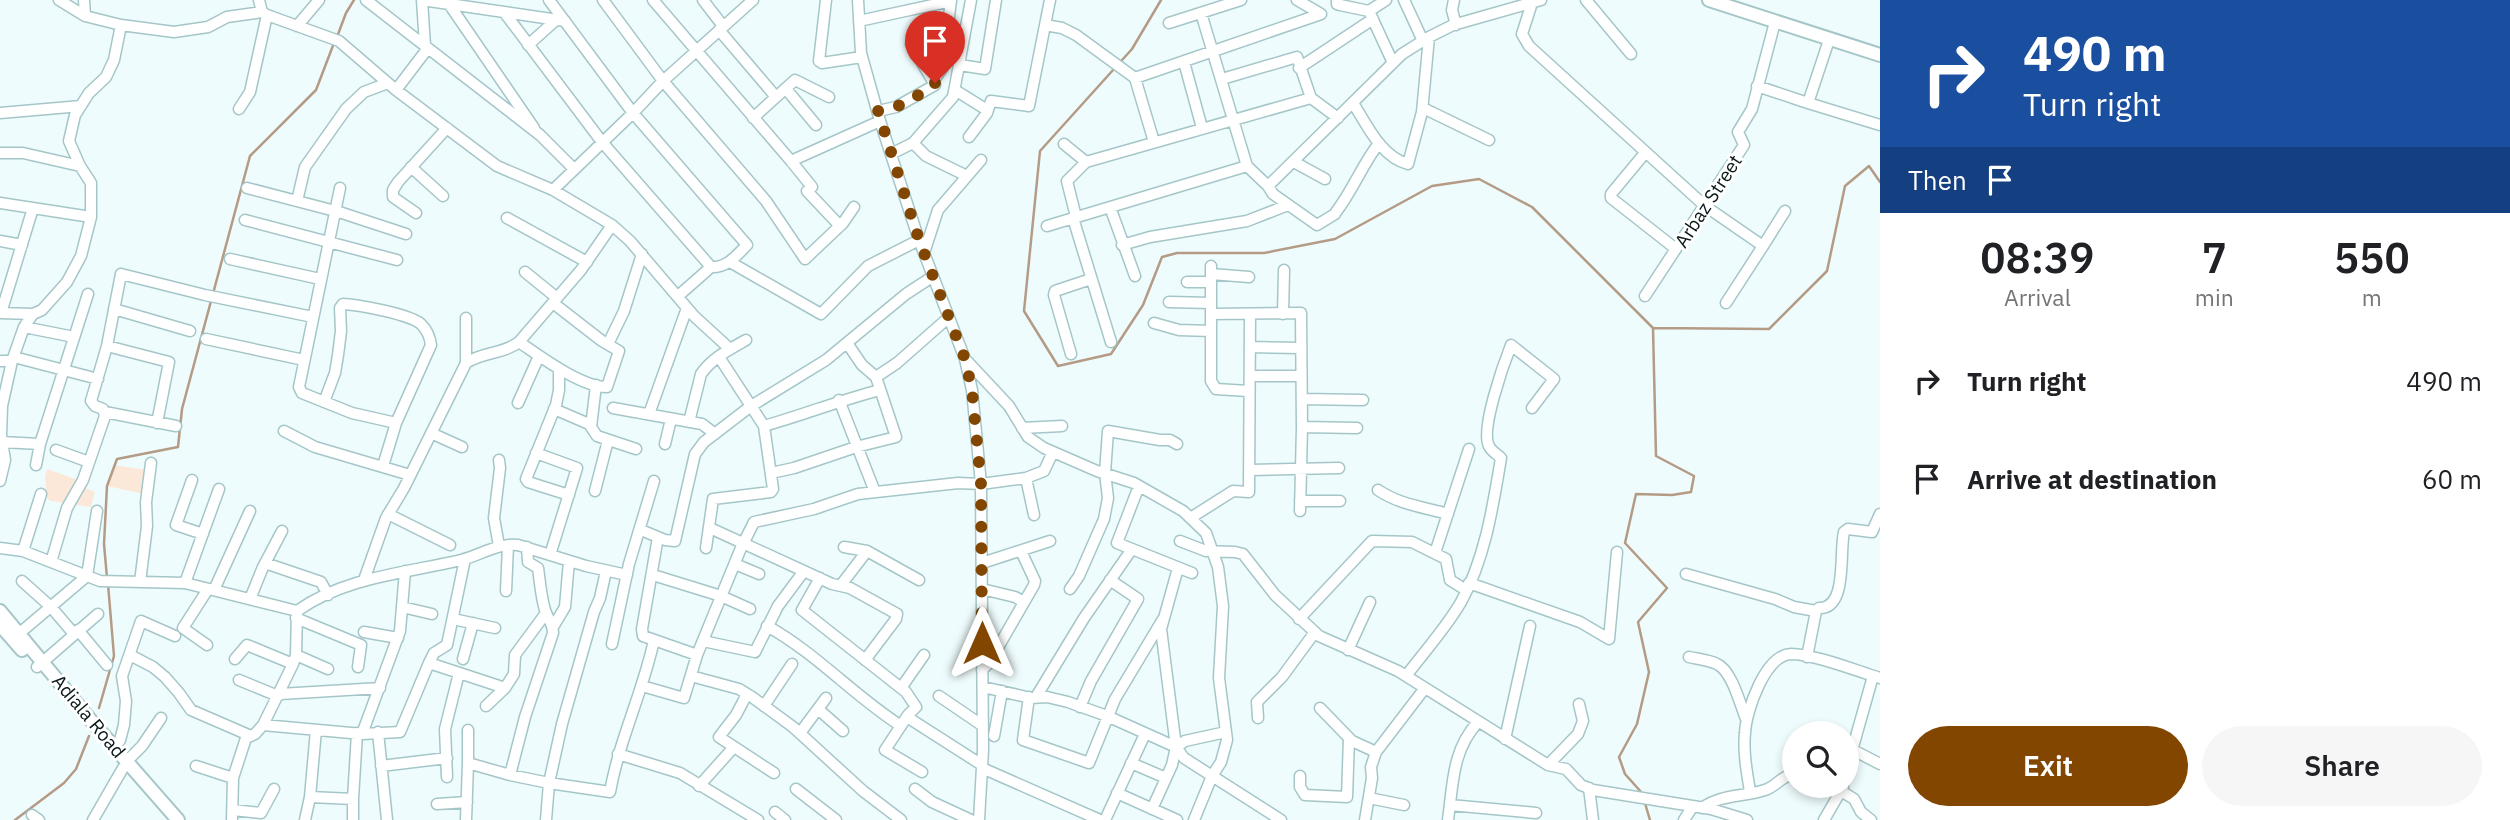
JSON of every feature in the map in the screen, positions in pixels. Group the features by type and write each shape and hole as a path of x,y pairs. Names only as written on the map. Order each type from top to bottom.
{"main road":[{"path":"1710,0 1880,55"},
{"name":"Adiala Road","path":"0,611 16,636 115,747 125,765 178,820"},
{"path":"0,625 16,636"},
{"path":"40,664 168,820"}],"street":[{"path":"59,0 85,16 121,25 174,32 208,27 227,18 264,13 339,41 392,87 497,166 553,190 612,225 642,254 687,308 730,349"},
{"path":"84,0 85,16"},
{"path":"239,110 250,92 264,13 259,0"},
{"path":"298,26 319,0"},
{"path":"366,0 380,6 426,47 540,135 574,169"},
{"path":"297,201 305,167 346,109 364,92 392,87 426,47 422,0 560,20"},
{"path":"549,0 560,20 633,113 747,245 730,262 710,267 678,296"},
{"path":"603,0 663,81 766,201 805,259 840,226 854,207"},
{"path":"653,0 791,161 812,187 807,191 840,226"},
{"path":"703,0 721,28 776,97"},
{"path":"553,190 663,81 753,0"},
{"path":"826,0 820,61 822,63 862,57"},
{"path":"858,0 862,57 879,116 932,277 965,359 972,390 981,484 983,726 979,820"},
{"path":"791,161 933,87 934,80 943,67 951,0 859,21"},
{"path":"891,154 913,142 953,97 971,0"},
{"path":"960,65 985,69 996,0"},
{"path":"970,137 991,101 1029,106 1050,0"},
{"path":"1168,23 1241,0"},
{"path":"1133,77 1214,52 1321,13 1297,0"},
{"path":"1337,0 1340,5 1371,15 1393,63"},
{"path":"1299,68 1371,15 1386,0"},
{"path":"1353,103 1395,161 1408,164 1423,108 1426,39 1404,0"},
{"path":"1454,0 1452,10 1456,24"},
{"path":"1506,12 1510,0"},
{"path":"1586,0 1631,54"},
{"path":"1268,186 1393,63 1426,39 1456,24 1506,12 1536,1"},
{"path":"1536,1 1522,34 1530,46 1705,206 1763,246"},
{"path":"449,4 540,135"},
{"path":"504,12 602,142 710,267"},
{"path":"1201,13 1247,166 1273,194 1288,205 1317,225 1336,213 1353,189 1366,161 1380,143"},
{"path":"528,45 560,20"},
{"name":"Arbaz Street","path":"1645,296 1744,145 1738,132 1752,109 1775,22"},
{"path":"33,208 0,313 33,314 42,310 67,282 81,256 91,217 91,183 69,141 80,106 106,77 114,60 121,25"},
{"path":"1045,25 1062,27 1076,35 1133,77 1154,142"},
{"path":"1808,103 1829,40"},
{"path":"911,44 934,80"},
{"path":"1222,79 1297,57 1311,98 1338,118"},
{"path":"1184,62 1202,128"},
{"path":"753,118 796,80 829,97"},
{"path":"1757,86 1880,125"},
{"path":"786,89 816,125"},
{"path":"955,90 988,110"},
{"path":"1111,342 1074,217 1067,181 1086,162 1311,98"},
{"path":"0,113 80,106"},
{"path":"1423,108 1489,140"},
{"path":"416,213 392,195 394,187 447,128"},
{"path":"913,142 926,156 967,177"},
{"path":"1064,144 1086,162"},
{"path":"0,153 23,153 80,166"},
{"path":"1645,153 1611,194 1611,198 1676,249"},
{"path":"924,253 938,210 981,160"},
{"path":"1294,162 1325,179"},
{"path":"1047,226 1247,166"},
{"path":"411,167 443,196"},
{"path":"247,188 335,211 407,234"},
{"path":"340,188 300,390 352,414 396,423"},
{"path":"0,203 91,217"},
{"path":"1122,245 1150,237 1247,221 1288,205"},
{"path":"1110,207 1135,276"},
{"path":"1726,303 1785,211"},
{"path":"507,218 587,262"},
{"path":"245,220 397,260"},
{"path":"466,363 519,342 587,262 612,225"},
{"path":"730,262 821,314 869,266 919,240"},
{"path":"0,241 22,244"},
{"path":"608,344 624,311 642,254"},
{"path":"230,259 320,279"},
{"path":"1283,314 1284,270"},
{"path":"519,342 582,381 607,387 620,351 555,301 525,272"},
{"path":"176,426 105,412 91,401 107,346 121,274 313,317"},
{"path":"1211,274 1212,385 1225,391 1248,391"},
{"path":"1187,282 1211,274 1249,277"},
{"path":"641,530 665,540 676,541 695,454 704,442 751,406 826,360 906,294 932,277"},
{"path":"1071,354 1055,290 1091,279"},
{"path":"36,465 40,444 88,294"},
{"path":"1169,302 1250,315 1301,313 1300,506 1340,501"},
{"path":"324,402 335,373 341,331 340,308 343,304 374,308 417,321 426,330 431,342 396,423 383,466"},
{"path":"649,414 687,308"},
{"path":"114,309 190,331"},
{"path":"0,481 5,460 1,406 24,327 33,314"},
{"path":"1192,517 1233,491 1249,492 1250,315"},
{"path":"876,377 897,363 948,317"},
{"path":"364,580 388,514 466,363 466,318"},
{"path":"1154,323 1179,330 1210,331"},
{"path":"24,327 74,337"},
{"path":"206,339 304,360"},
{"path":"689,422 701,374 719,357 746,340"},
{"path":"771,473 896,437 876,377 862,365 846,343"},
{"path":"1406,676 1459,605 1468,587 1491,517 1501,458 1488,445 1488,439 1493,397 1511,345 1554,379 1532,408"},
{"path":"107,346 169,362 157,422"},
{"path":"1250,347 1301,348"},
{"path":"518,403 539,356"},
{"path":"706,548 713,499 771,492 774,489 764,426 719,357"},
{"path":"0,361 13,359 98,379"},
{"path":"965,359 1009,406 1028,438 1053,452 1139,486 1192,517 1206,533 1214,552 1223,606 1219,678 1226,749 1194,820"},
{"path":"559,369 559,390 554,409 528,471 528,482 569,495"},
{"path":"1250,376 1301,376"},
{"path":"596,385 591,427 594,435 636,449"},
{"path":"764,426 803,415 839,400 880,390"},
{"path":"1302,399 1363,400"},
{"path":"839,400 875,492"},
{"path":"613,408 702,424 715,434"},
{"path":"554,409 591,427"},
{"path":"51,562 67,508 79,491 105,412"},
{"path":"666,444 671,419"},
{"path":"1022,428 1062,426"},
{"path":"1302,427 1357,428"},
{"path":"285,431 315,447 410,475"},
{"path":"1070,589 1079,576 1104,519 1108,498 1105,473 1108,431 1170,440 1177,444"},
{"path":"431,433 462,446"},
{"path":"595,491 608,440"},
{"path":"2,442 40,444"},
{"path":"1435,553 1469,449"},
{"path":"56,450 89,462"},
{"path":"642,686 684,698 703,641 754,522 814,509 858,494 1026,478 1044,471 1053,452"},
{"path":"536,453 577,468 550,555"},
{"path":"499,460 494,518 504,545 506,591"},
{"path":"139,582 147,526 146,502 151,463"},
{"path":"1250,470 1339,468"},
{"path":"1026,478 1034,514"},
{"path":"192,480 176,524 203,534"},
{"path":"612,644 627,575 654,481"},
{"path":"1139,486 1118,544 1192,573"},
{"path":"185,583 219,489"},
{"path":"1378,490 1418,509 1426,508 1448,514"},
{"path":"23,551 41,494"},
{"path":"16,636 88,576 97,511"},
{"path":"207,645 183,628 211,590 250,512"},
{"path":"388,514 450,545"},
{"path":"1807,656 1816,611 1831,606 1839,587 1844,532 1848,529 1872,532 1880,514"},
{"path":"710,528 897,614 896,619 864,660"},
{"path":"250,599 282,531"},
{"path":"658,537 643,636 698,655"},
{"path":"982,563 1051,541"},
{"path":"1180,541 1206,551 1243,554 1275,595 1315,632 1406,676 1548,765 1566,769 1581,785 1652,801 1697,807 1746,820"},
{"path":"1299,619 1372,541 1412,542 1446,559 1450,580 1580,622 1609,639 1617,552"},
{"path":"274,789 261,813 233,815 233,778 246,738 263,725 279,695 294,659 297,614 308,603 364,580 465,559 504,545 527,547 569,561 627,575"},
{"path":"527,547 528,562 538,568 546,613 553,627"},
{"path":"844,547 867,551 919,580"},
{"path":"0,548 23,551 88,576 110,581 185,583 297,614 361,645 358,667"},
{"path":"1132,550 1032,697 1023,740 1088,763 1115,699 1163,619"},
{"path":"841,586 867,551"},
{"path":"982,670 989,663 1035,580 1021,551"},
{"path":"263,725 360,733 400,732 434,653 447,645 465,559"},
{"path":"510,775 553,627 565,607 569,561"},
{"path":"265,563 321,582 328,595"},
{"path":"735,564 759,574"},
{"path":"1152,809 1176,747 1162,648 1163,619 1178,568"},
{"path":"353,820 360,733 380,688 397,638 405,571"},
{"path":"546,820 549,783 562,724 606,571"},
{"path":"703,641 755,652 778,606 804,571"},
{"path":"1686,574 1794,607 1816,611"},
{"path":"653,575 721,596 750,609"},
{"path":"820,579 802,610 901,688 916,707 885,750 922,772"},
{"path":"1080,707 1091,681 1138,599 1110,580"},
{"path":"22,581 107,665"},
{"path":"982,589 1024,601"},
{"path":"1348,650 1370,601"},
{"path":"402,607 432,614"},
{"path":"486,706 505,688 514,674 515,654 546,613"},
{"path":"40,664 98,614"},
{"path":"453,619 495,628"},
{"path":"115,747 124,725 127,701 122,676 141,621 175,636"},
{"path":"463,659 473,623"},
{"path":"767,626 792,640 839,680 904,722 982,767 1103,820 1145,734"},
{"path":"1505,739 1530,626"},
{"path":"364,632 397,638"},
{"path":"1258,718 1257,702 1289,668 1315,632"},
{"path":"468,762 510,775 610,792 616,760 642,686 654,640"},
{"path":"235,659 247,645 328,669"},
{"path":"130,655 165,677 191,710 251,736"},
{"path":"901,688 924,655"},
{"path":"1750,792 1744,748 1746,719 1764,676 1774,662 1785,655 1807,656 1876,677 1859,731"},
{"path":"1689,657 1718,664 1723,668 1730,677 1746,719"},
{"path":"429,663 505,688"},
{"path":"764,706 792,664"},
{"path":"447,777 445,729 459,673"},
{"path":"691,676 739,689 747,694 800,733 863,791 901,820"},
{"path":"239,680 279,695 380,688"},
{"path":"983,687 1032,697 1047,697 1107,716 1176,747 1184,758 1280,820"},
{"path":"1366,820 1371,767 1376,752 1425,688"},
{"path":"994,736 1002,691"},
{"path":"747,694 720,739 774,773"},
{"path":"939,696 983,726"},
{"path":"800,733 826,698"},
{"path":"1548,765 1578,734 1583,721 1579,704"},
{"path":"1320,708 1349,738 1376,752"},
{"path":"818,709 843,731"},
{"path":"93,820 125,765 162,718"},
{"path":"1448,820 1458,753 1463,740 1478,722"},
{"path":"305,820 310,797 316,730"},
{"path":"466,820 468,730"},
{"path":"1176,747 1185,741 1226,732"},
{"path":"376,820 387,820 378,733"},
{"path":"1300,776 1300,787 1304,795 1346,797 1349,738"},
{"path":"699,786 734,747"},
{"path":"1859,753 1880,764"},
{"path":"381,766 447,758"},
{"path":"616,760 680,773 752,819"},
{"path":"1131,763 1166,778"},
{"path":"196,766 233,778"},
{"path":"1684,820 1697,807 1767,789 1782,778"},
{"path":"1589,788 1593,820"},
{"path":"796,789 836,820"},
{"path":"915,789 932,802 971,820"},
{"path":"1117,793 1177,820"},
{"path":"310,797 353,799"},
{"path":"1369,798 1404,804"},
{"path":"1824,820 1834,798"},
{"path":"1853,798 1861,812 1871,820"},
{"path":"438,804 467,803"},
{"path":"1450,805 1536,813"},
{"path":"775,812 785,820"}],"shaded area":[{"path":"114,465 147,470 144,494 107,486"},
{"path":"47,469 78,480 83,487 95,492 91,507 51,501 47,498"}],"waterway":[{"path":"337,37 354,0"},
{"path":"1161,0 1132,49 1040,151 1024,311 1058,366 1111,354 1143,305 1162,257 1177,253 1264,253 1335,239 1432,186 1479,179 1532,207 1653,328 1769,329 1827,271 1845,186 1869,166 1880,182"},
{"path":"107,578 104,544 107,486 117,459 178,447 182,409 250,156 316,90 334,43"},
{"path":"1642,793 1625,774 1619,757 1637,724 1649,672 1638,622 1667,588 1625,543 1636,494 1672,495 1691,492 1694,476 1656,456 1653,328"},
{"path":"99,708 114,656 108,584"},
{"path":"15,820 64,783 76,769 89,736"},
{"path":"1644,800 1650,820"}],"route":[{"path":"935,83 933,87 896,107 878,111 919,240 965,359 972,390 981,484 982,643"}]}
